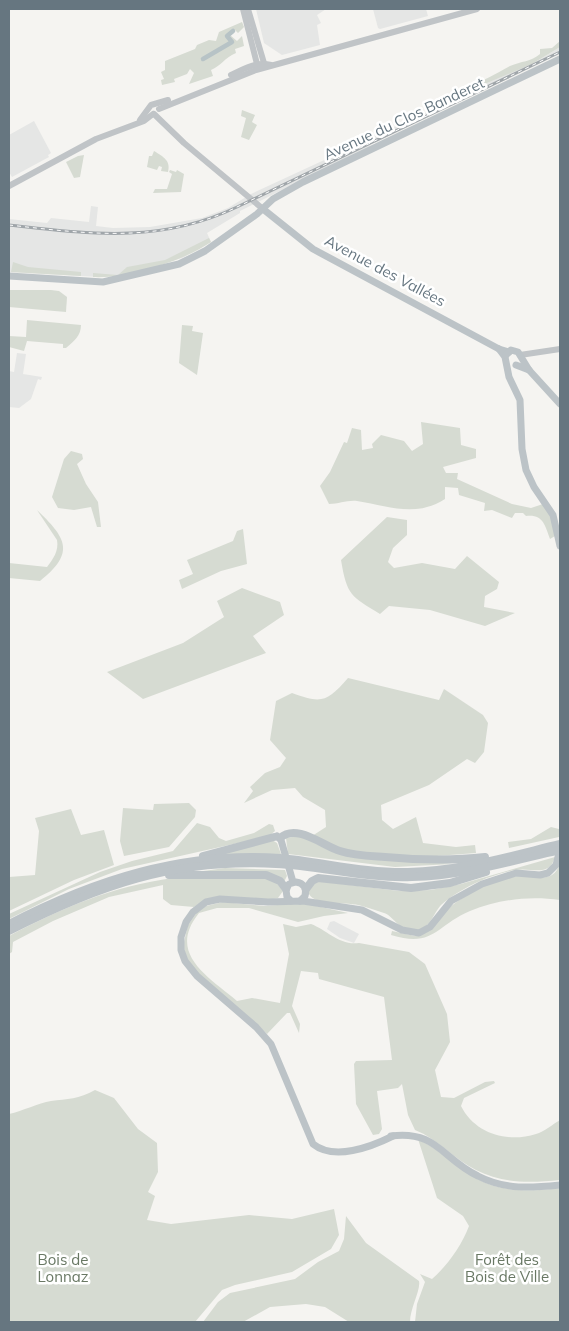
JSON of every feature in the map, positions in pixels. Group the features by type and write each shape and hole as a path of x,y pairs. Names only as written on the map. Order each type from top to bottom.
{"highway":[{"path":"9,924 92,885 287,834 299,834 349,854 426,861 453,861 522,853"},
{"path":"169,864 214,859 264,858 366,870 407,872 459,867 560,844"},
{"path":"9,932 69,901 140,877 191,867 246,863 293,865 379,877 426,877 467,872 560,852"},
{"path":"306,891 312,881 318,878 401,888 434,886 459,881 530,857"},
{"path":"140,877 189,874 266,875 280,881 286,890"}],"main road":[{"name":"Avenue du Clos Banderet","path":"9,276 100,283 173,266 200,254 263,209 273,199 303,182 560,59"},
{"name":"Avenue des Vallées","path":"263,209 313,248 499,349 510,361"},
{"path":"560,404 529,370 516,351 510,361 509,372 520,403 522,449 526,470 534,487 553,515 560,546"},
{"path":"510,361 520,356"},
{"path":"510,361 529,370"},
{"path":"277,837 285,852 293,882"},
{"path":"560,852 555,868 546,874 516,873 477,886 450,901 430,926 419,933 402,930 365,911 300,901 273,902 220,899 202,904 193,912 184,926 181,950 185,961 192,971 261,1032 271,1044 308,1135 317,1147 333,1153 344,1152 393,1136 411,1134 425,1139 470,1172 495,1183 522,1188 560,1185"},
{"path":"293,882 302,883 306,891 318,904"},
{"path":"273,902 293,882"},
{"path":"286,890 292,901"},
{"path":"300,901 306,891"}],"street":[{"path":"243,9 261,64"},
{"path":"248,9 261,64"},
{"path":"203,88 273,65 477,9"},
{"path":"141,122 155,110 203,88 261,64 273,65"},
{"path":"155,110 161,122 263,209"},
{"path":"9,186 100,137 141,122 161,122"},
{"path":"520,356 560,349"}],"shaded area":[{"path":"256,9 326,9 317,15 321,23 317,25 320,45 282,55 264,43"},
{"path":"373,9 426,9 428,16 380,29 378,28"},
{"path":"560,47 560,54 375,143 374,136 463,96 500,76 532,64"},
{"path":"34,121 51,153 48,155 49,157 12,177 9,172 9,135"},
{"path":"360,140 368,141 370,146 240,211 240,213 207,233 211,242 182,258 118,276 99,277 9,272 9,219 47,223 51,218 89,222 91,206 98,207 96,226 113,228 150,227 202,218 228,208 251,194 361,143"},
{"path":"17,353 26,354 23,374 42,377 41,380 38,379 31,399 19,408 9,407 9,371 14,372"},
{"path":"334,921 359,934 354,943 340,938 327,929 330,922"}],"green space":[{"path":"242,22 244,27 238,33 235,30 230,35 237,41 242,36 244,46 235,49 236,53 211,70 213,76 189,84 194,73 190,69 187,74 174,79 175,82 162,85 161,80 164,79 161,72 165,70 165,61 195,49 197,45 209,40 216,41 219,32"},
{"path":"560,41 560,47 532,64 468,91 466,86 483,80 510,66 533,59 540,54 540,49 552,48"},
{"path":"242,110 255,115 252,122 257,125 249,140 241,137 246,118 241,116"},
{"path":"154,151 168,162 168,172 161,171 162,167 159,166 157,170 147,167 149,156 152,156"},
{"path":"84,155 80,177 74,178 66,162"},
{"path":"170,170 176,172 177,170 184,174 181,192 153,193 155,189 167,189 172,174 169,172"},
{"path":"209,238 211,242 186,256 170,262 138,272 107,277 93,277 93,273 118,275 127,267 165,260"},
{"path":"13,262 28,267 81,272 81,276 11,272"},
{"path":"9,290 59,291 67,297 66,312 9,307"},
{"path":"27,320 81,325 81,329 76,338 66,348 63,348 63,344 27,341 24,351 9,347 9,336 26,337"},
{"path":"182,325 193,326 192,331 203,333 197,375 179,363"},
{"path":"421,422 460,428 461,445 476,449 476,458 443,467 446,473 458,473 457,479 512,504 531,508 543,504 551,517 555,536 550,539 547,529 540,519 536,517 515,513 512,518 492,510 484,511 485,503 459,495 458,488 445,487 445,499 423,508 391,508 357,501 329,504 320,486 330,472 344,442 347,443 352,428 361,430 362,450 373,448 372,444 381,435 404,441 412,451 423,444"},
{"path":"71,451 82,454 83,459 77,464 86,484 98,502 101,527 97,527 91,507 74,510 58,508 52,497 64,459"},
{"path":"37,510 60,537 63,553 52,571 40,581 9,578 9,563 47,567 55,555 57,540"},
{"path":"387,517 407,520 407,535 393,548 388,562 394,568 422,563 455,569 467,556 499,582 497,589 485,596 484,607 515,613 485,626 430,610 389,606 380,614 356,598 348,588 341,560"},
{"path":"243,529 247,564 221,571 182,589 179,580 193,574 187,560 233,541 237,531"},
{"path":"242,588 280,602 284,615 253,636 266,653 143,699 107,672 183,643 224,617 217,601"},
{"path":"348,678 439,700 444,689 483,715 488,723 484,752 475,763 467,759 429,785 381,805 382,820 393,829 416,817 423,843 456,847 475,845 476,853 424,857 348,851 312,836 326,827 325,810 303,797 295,788 272,790 244,803 253,791 250,787 265,773 280,767 286,758 270,740 276,701 292,693 310,699 323,699 335,692"},
{"path":"189,803 196,810 195,817 169,847 124,856 120,841 123,808 153,810 154,804"},
{"path":"71,809 81,835 104,830 114,865 74,880 9,911 9,877 35,875 39,831 35,818"},
{"path":"197,823 210,827 219,838 226,841 254,833 269,824 273,825 275,831 269,836 122,869 69,889 9,919 9,914 100,872 132,861 173,851"},
{"path":"551,827 559,829 559,837 509,848 508,842 531,839"},
{"path":"300,836 330,850 452,864 395,867 288,854 286,838"},
{"path":"272,840 277,843 281,854 219,854"},
{"path":"555,857 549,867 544,870 522,869 509,871 469,886 441,905 427,925 413,931 403,928 384,913 356,905 318,901 309,894 309,888 317,881 399,891 431,890 461,884"},
{"path":"560,863 560,900 537,898 503,901 470,911 426,937 417,939 391,935 392,931 415,936 438,916 475,890 503,879 518,876 548,877 557,870"},
{"path":"225,868 285,870 287,876 284,882 196,872"},
{"path":"173,878 266,878 276,882 283,891 278,898 273,899 206,899 194,907 171,905 163,899 163,885 109,897 53,921 13,942 12,952 9,954 9,936 68,907 130,886"},
{"path":"223,902 264,906 303,903 348,913 298,922 249,908 217,908 199,913 190,928 187,941 189,953 204,973 237,1001 252,998 280,1003 289,954 283,924 296,927 311,924 346,942 409,952 425,964 447,1014 450,1042 435,1070 441,1097 454,1098 485,1082 494,1081 495,1083 464,1098 461,1106 467,1116 475,1123 493,1134 525,1137 545,1130 560,1120 560,1180 528,1182 507,1180 486,1175 476,1170 431,1138 415,1130 408,1115 402,1084 398,1088 377,1091 382,1129 379,1134 373,1135 356,1104 354,1064 356,1061 392,1060 384,997 319,979 318,973 301,971 292,1006 300,1024 299,1033 290,1013 287,1013 267,1034 189,965 183,946 188,925 198,911 206,906"},
{"name":"Bois de Lonnaz","path":"95,1090 114,1098 138,1129 157,1143 158,1172 148,1192 155,1196 147,1220 171,1224 249,1215 292,1219 334,1209 339,1235 331,1249 292,1272 235,1285 222,1290 195,1322 9,1322 9,1114 46,1102 78,1097"},
{"name":"Forêt des Bois de Ville","path":"418,1139 469,1174 491,1185 513,1190 560,1188 560,1322 415,1322 417,1304 425,1282 420,1274 432,1279 438,1274 458,1248 469,1226 463,1216 437,1198"},
{"path":"346,1216 366,1243 419,1281 410,1322 349,1322 325,1307 306,1304 270,1307 243,1322 203,1322 218,1302 230,1293 295,1279 318,1262 339,1251 344,1239"}],"waterway":[{"path":"203,59 232,42 227,36 233,31"}],"railway":[{"path":"9,225 96,233 125,233 180,227 208,219 237,207 560,52"}]}
